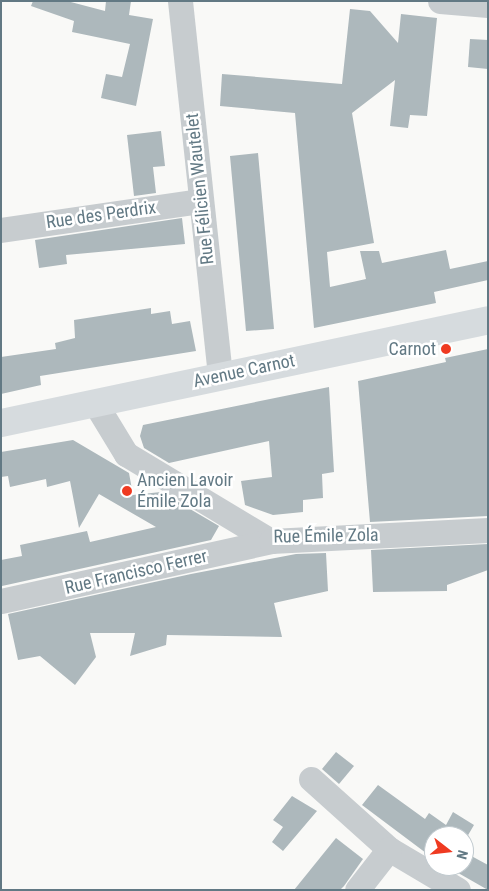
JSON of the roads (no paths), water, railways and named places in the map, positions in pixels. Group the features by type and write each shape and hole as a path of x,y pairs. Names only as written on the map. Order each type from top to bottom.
{"main road":[{"name":"Avenue Carnot","path":"1,423 488,320"}],"street":[{"name":"Rue Félicien Wautelet","path":"180,1 220,377"},
{"path":"440,1 488,5"},
{"name":"Rue des Perdrix","path":"1,230 201,201"},
{"name":"Rue Émile Zola","path":"95,403 126,454 271,541 488,530"},
{"name":"Rue Francisco Ferrer","path":"1,601 271,541"},
{"path":"311,779 389,850 458,890"},
{"path":"357,890 389,850"}],"place":[{"name":"Carnot","path":"446,349"},
{"name":"Ancien Lavoir Émile Zola","path":"127,491"}]}
